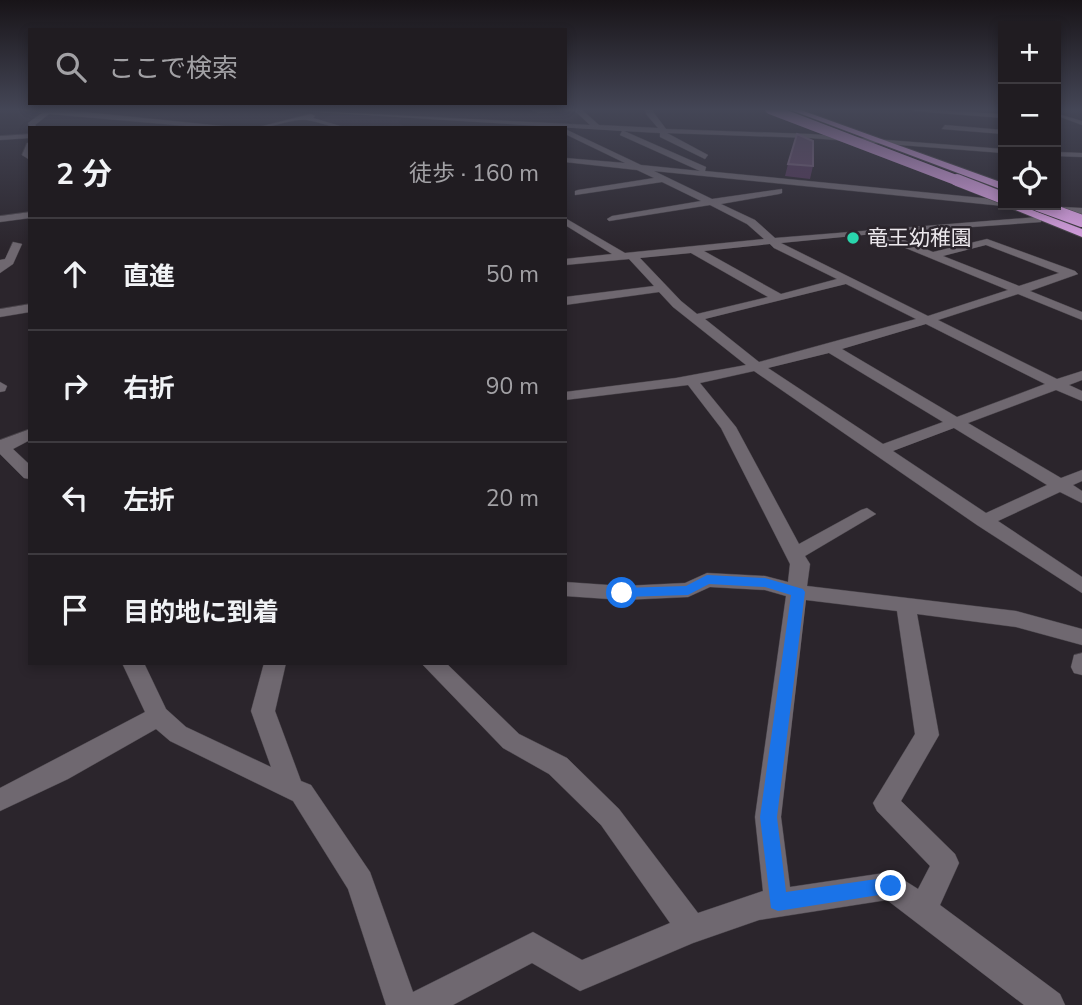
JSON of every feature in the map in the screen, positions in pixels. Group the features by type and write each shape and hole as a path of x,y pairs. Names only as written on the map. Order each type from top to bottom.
{"highway":[{"path":"883,156 998,200"},
{"path":"889,156 998,200"},
{"path":"913,156 998,187"},
{"path":"918,156 998,187"},
{"path":"1061,208 1082,216"},
{"path":"1025,210 1082,231"},
{"path":"1034,210 1082,231"},
{"path":"1058,210 1082,216"}],"street":[{"path":"619,156 751,222 770,241 1082,397"},
{"path":"674,156 716,175"},
{"path":"567,160 998,202"},
{"path":"578,193 664,179"},
{"path":"612,219 779,191"},
{"path":"567,262 873,231 1038,220 1019,210"},
{"path":"0,219 28,215"},
{"path":"567,222 627,256 695,318 756,366 879,452 1082,586"},
{"path":"873,231 1082,316"},
{"path":"933,255 986,242 1076,275"},
{"path":"3,265 17,244"},
{"path":"692,249 779,298"},
{"path":"567,396 691,380 756,366 1076,275"},
{"path":"695,318 848,280"},
{"path":"567,301 662,288"},
{"path":"0,313 28,308"},
{"path":"829,347 1082,498"},
{"path":"879,452 1082,375"},
{"path":"691,380 728,427 800,564 768,817 778,902"},
{"path":"28,436 1,447 28,472"},
{"path":"983,520 1082,475"},
{"path":"794,554 867,514"},
{"path":"567,589 622,593 688,590 707,580 765,583 798,592 1016,620 1082,637"},
{"path":"906,607 927,735 886,803 945,863 923,909"},
{"path":"1082,661 1082,667"},
{"path":"135,665 158,716 178,734 302,793 360,882 402,1005"},
{"path":"274,665 263,711 291,786"},
{"path":"434,665 511,741 558,766 610,817 692,929"},
{"path":"0,800 158,716"},
{"path":"421,1005 533,947 580,975 692,929 759,906 891,886 1049,1005"}],"building":[{"path":"790,156 813,156 813,166 788,164"}],"place":[{"name":"竜王幼稚園","path":"853,238"}],"route":[{"path":"622,593 688,590 707,580 765,583 798,592 768,817 778,902 891,886"}]}
